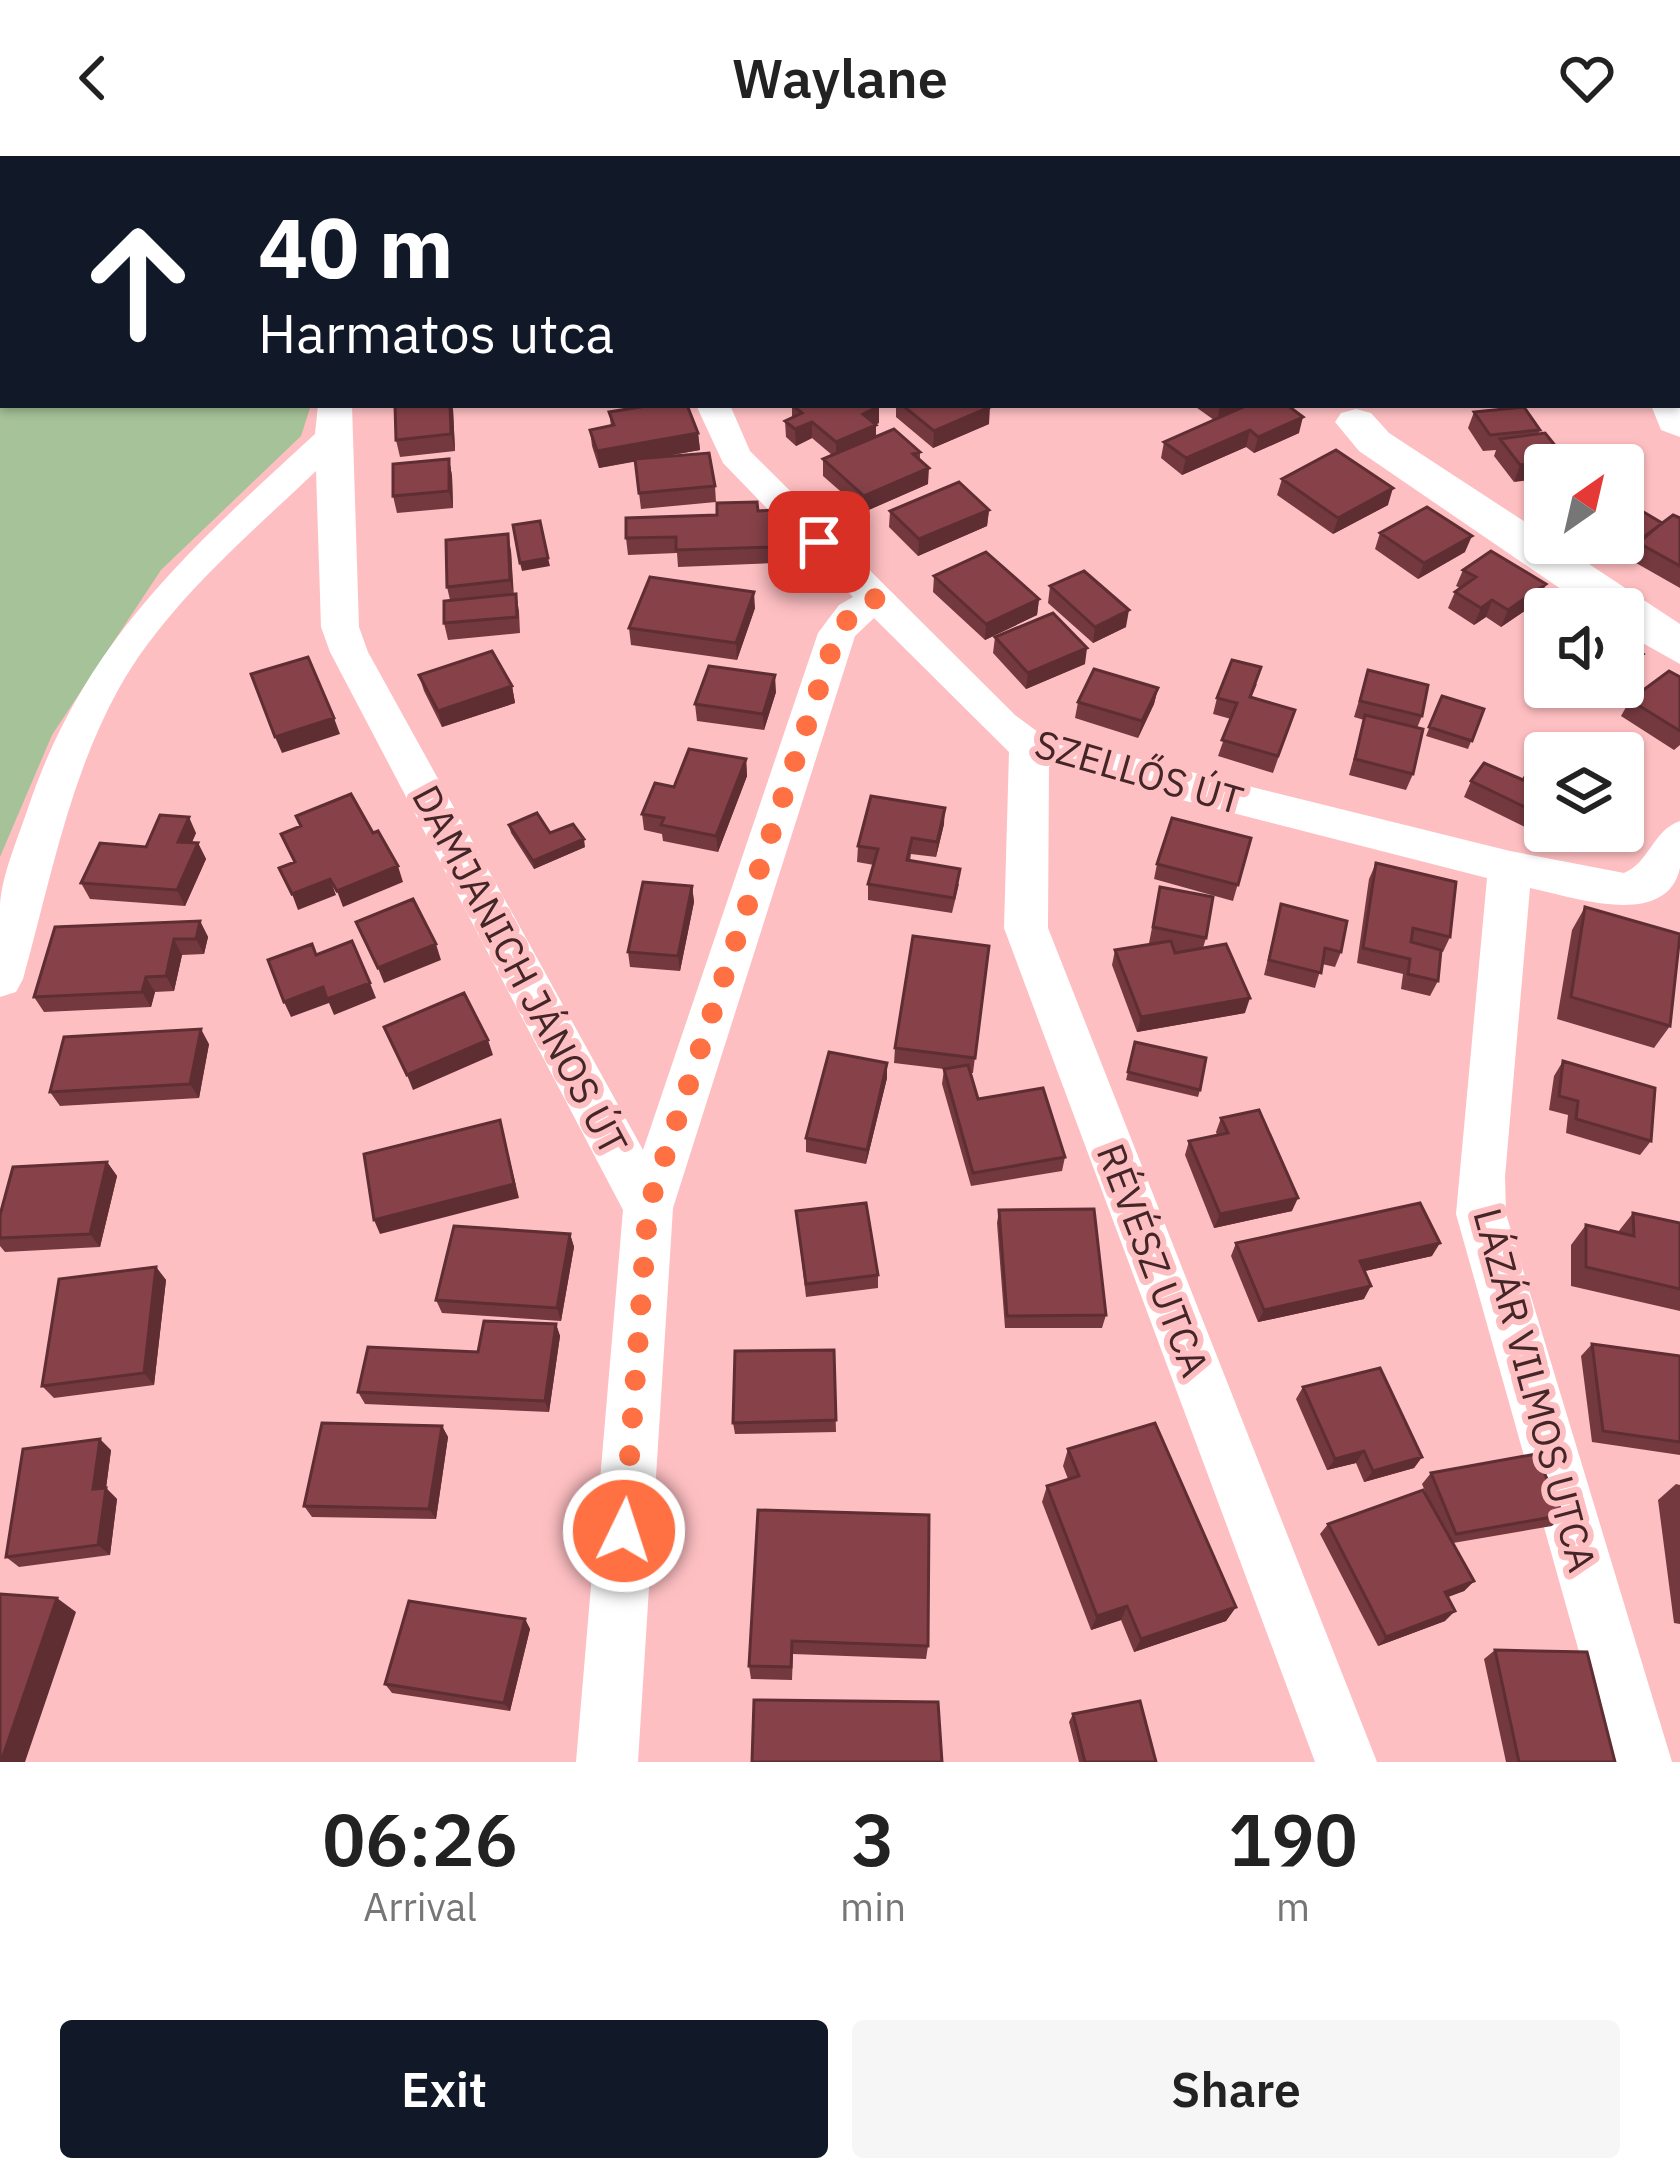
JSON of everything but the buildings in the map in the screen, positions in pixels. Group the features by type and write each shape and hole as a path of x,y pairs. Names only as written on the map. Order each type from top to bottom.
{"street":[{"name":"SZELLŐS ÚT","path":"714,408 734,454 876,600 1029,746 1510,867 1624,890 1648,883 1680,837"},
{"path":"1372,414 1374,442 1680,647"},
{"path":"0,980 80,725 110,672 156,609 333,421"},
{"name":"DAMJANICH JÁNOS ÚT","path":"333,421 340,627 349,652 648,1208"},
{"path":"607,1762 648,1208 837,633 852,614 876,600"},
{"name":"RÉVÉSZ UTCA","path":"1029,746 1026,928 1346,1762"},
{"name":"LÁZÁR VILMOS UTCA","path":"1510,867 1480,1177 1481,1214 1641,1762"}],"green space":[{"path":"0,408 310,408 301,436 161,570 52,735 0,857"}],"route":[{"path":"624,1531 648,1208 837,633 852,614 876,600 819,542"}]}
